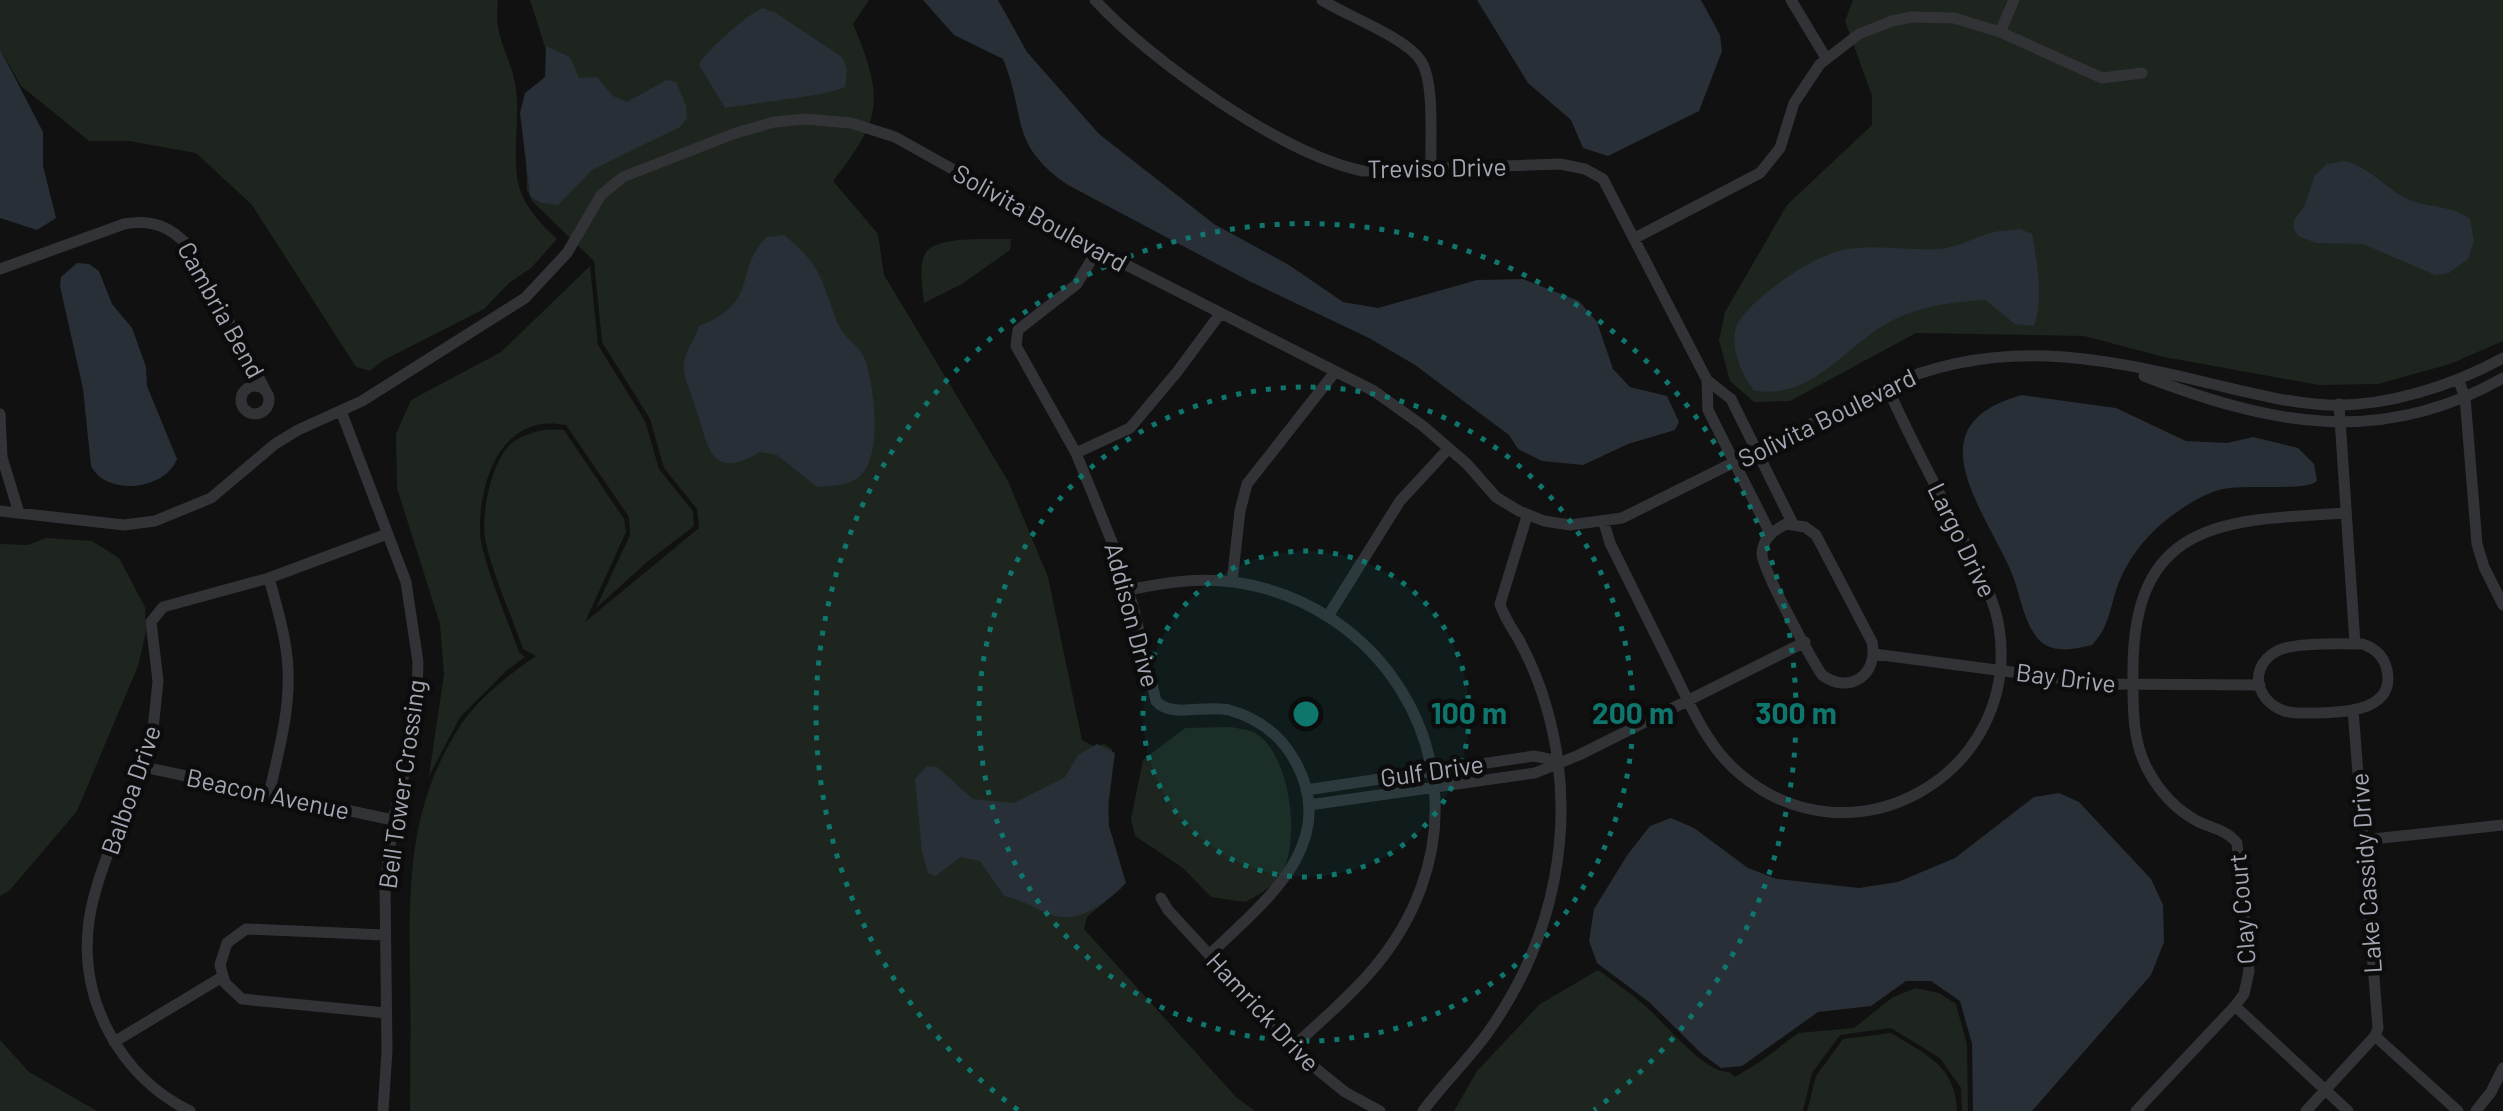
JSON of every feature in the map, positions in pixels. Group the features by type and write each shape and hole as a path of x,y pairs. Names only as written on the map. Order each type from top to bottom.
{"street":[{"name":"Treviso Drive","path":"1095,0 1145,45 1217,100 1292,146 1335,166 1362,171 1560,164 1585,169 1603,180 1707,380 1728,395 1793,524 1805,526 1816,535 1872,642 1874,654"},
{"path":"1322,0 1413,50 1424,64 1431,169"},
{"path":"1791,0 1826,58"},
{"path":"2000,32 2014,0"},
{"path":"1635,238 1742,185 1766,168 1780,148 1798,95 1826,58 1859,34 1912,16 1954,18 2000,32 2102,78 2142,73"},
{"name":"Solivita Boulevard","path":"0,510 124,525 155,521 211,498 275,444 362,401 525,298 560,261 601,195 623,177 666,158 774,122 836,121 909,144 1097,250 1400,408 1449,448 1496,496 1527,516 1570,526 1622,518 1888,386 1944,365 1989,356 2060,355 2253,394 2339,404 2398,396 2458,379 2503,358"},
{"name":"Cambria Bend","path":"0,269 124,224 140,221 176,232 189,247 268,394"},
{"name":"Addison Drive","path":"1097,250 1077,284 1022,326 1016,335 1016,346 1076,454 1128,590 1158,705 1168,710 1224,708 1254,720 1288,750 1306,790 1303,843 1287,876 1209,955"},
{"path":"1076,454 1130,428 1220,314"},
{"name":"Solivita Boulevard","path":"2112,364 2242,411 2306,422 2340,422 2422,410 2465,397 2503,378"},
{"path":"1232,582 1247,484 1335,372"},
{"path":"2458,379 2465,397 2477,544 2503,605"},
{"name":"Treviso Drive","path":"1707,380 1706,406 1770,533"},
{"name":"Largo Drive","path":"1604,523 1610,543 1715,748 1756,787 1795,806 1827,812 1860,812 1902,802 1922,792 1959,763 1988,720 2000,670 1999,625 1988,591 1888,386"},
{"path":"2339,404 2354,644"},
{"name":"Bell Tower Crossing","path":"340,411 409,596 418,662 412,752 393,820 385,887 383,1111"},
{"path":"0,414 1,462 19,513"},
{"path":"1328,616 1400,501 1449,448"},
{"name":"Clay Court","path":"2236,1006 2244,994 2249,971 2237,842 2179,809 2154,780 2138,748 2133,686 2138,610 2156,572 2178,548 2203,532 2232,521 2346,512"},
{"path":"1423,1111 1493,1024 1531,956 1552,895 1562,833 1558,761 1539,684 1500,604 1527,516"},
{"path":"1793,524 1770,533 1762,550 1763,564 1822,675 1838,684 1861,679 1874,654"},
{"name":"Balboa Drive","path":"190,1111 142,1078 114,1042 96,1004 90,980 89,920 102,875 151,748 158,703 153,616 163,607 269,578 388,534"},
{"path":"269,578 288,673 286,712 270,794"},
{"path":"1128,590 1173,582 1232,582 1286,596 1328,616 1362,642 1392,676 1415,716 1436,786 1437,806 1428,865 1399,935 1370,976 1294,1046"},
{"name":"Gulf Drive","path":"1308,805 1534,773 1579,755 1805,642"},
{"path":"2354,644 2368,646 2386,664 2386,689 2380,699 2353,710 2286,712 2267,701 2260,686 2264,664 2278,650 2354,644"},
{"name":"Bay Drive","path":"1874,654 2133,686 2260,686"},
{"name":"Lake Cassidy Drive","path":"2353,710 2378,1028 2375,1036"},
{"name":"Gulf Drive","path":"1306,790 1534,756 1558,761"},
{"name":"Beacon Avenue","path":"144,767 393,820"},
{"path":"2364,840 2503,826"},
{"name":"Hamrick Drive","path":"1161,898 1209,955 1330,1082 1380,1111"},
{"path":"385,935 246,928 235,934 220,960 222,976 232,992 254,1002 386,1013"},
{"path":"114,1042 222,976"},
{"path":"2136,1111 2236,1006 2348,1111"},
{"path":"2306,1111 2375,1036 2458,1111"},
{"path":"2476,1111 2503,1068"}],"shaded area":[{"path":"0,0 498,0 500,37 516,89 516,167 520,190 531,211 557,239 484,309 370,371 356,367 252,205 196,153 129,141 89,141 21,86 0,49"},
{"path":"530,0 869,0 853,24 870,71 873,107 862,140 833,181 878,234 884,275 1008,481 1048,577 1082,740 1112,749 1109,828 1122,888 1087,917 1084,929 1236,1097 1255,1111 410,1111 410,912 421,816 444,754 469,713 536,656 523,649 485,538 487,501 499,461 512,443 524,436 564,430 624,519 626,532 585,622 699,528 697,509 664,468 650,419 602,342 594,261 533,202 527,190 525,121 555,78"},
{"path":"923,0 998,0 1027,52 1099,134 1214,224 1289,265 1343,302 1378,308 1477,280 1523,279 1579,301 1597,322 1613,369 1630,387 1667,396 1679,422 1675,430 1628,444 1583,465 1542,461 1518,449 1509,435 1415,365 1369,338 1249,281 1068,185 1049,170 1027,142 1003,59 954,35"},
{"path":"1477,0 1701,0 1720,35 1722,51 1699,111 1608,156 1583,148 1571,120 1528,83"},
{"path":"1853,0 2503,0 2503,341 2450,364 2378,384 2319,385 2164,357 2084,336 1916,333 1790,401 1754,402 1730,381 1719,340 1725,312 1787,205 1872,125 1872,96 1845,21"},
{"path":"763,8 842,57 847,68 845,87 725,108 699,65 727,34"},
{"path":"546,46 570,57 579,78 597,77 613,96 627,102 666,80 676,82 687,118 680,127 592,170 558,205 541,203 530,196 520,113 525,93 545,77"},
{"path":"0,49 43,132 43,166 56,218 37,230 0,218"},
{"path":"2344,161 2412,201 2453,210 2470,219 2474,241 2468,259 2449,273 2435,275 2363,244 2316,243 2298,236 2294,220 2304,207 2315,175 2327,164"},
{"path":"2020,229 2032,234 2036,256 2039,292 2034,326 2015,324 1985,300 1942,305 1887,323 1820,374 1791,388 1755,391 1745,377 1735,348 1739,321 1759,299 1804,267 1847,249 1939,249 1993,232"},
{"path":"784,235 814,266 839,326 866,362 874,407 874,442 864,471 846,483 817,487 777,455 760,452 744,460 722,462 709,448 686,380 685,358 699,326 731,307 757,249 767,237"},
{"path":"1011,239 1010,250 962,284 924,303 922,265 931,248 951,241"},
{"path":"77,263 89,264 99,271 112,304 132,328 146,367 147,386 177,459 161,478 149,483 122,486 99,476 91,466 83,389 60,286 61,277"},
{"path":"590,266 598,345 645,421 659,469 693,511 694,526 596,608 630,535 629,517 566,425 544,424 525,429 510,440 489,473 480,534 496,592 519,652 525,657 460,717 429,776 444,674 440,624 397,488 396,434 411,400 501,352"},
{"path":"2022,395 2116,408 2186,441 2227,443 2253,437 2298,448 2314,464 2317,481 2300,486 2219,490 2184,507 2158,527 2132,557 2106,623 2092,645 2052,648 2040,641 2030,626 2010,569 1972,493 1965,468 1963,445 1971,425 1990,408"},
{"path":"46,538 92,541 119,558 145,607 146,632 138,666 77,811 10,890 0,896 0,544 28,545"},
{"path":"1232,727 1255,733 1277,760 1285,780 1291,824 1286,865 1278,879 1245,902 1211,897 1183,868 1135,836 1131,819 1143,760 1185,728"},
{"path":"1097,744 1115,753 1109,826 1126,883 1109,898 1081,915 1060,917 1004,896 980,861 961,857 935,876 928,873 922,852 915,779 927,766 937,767 973,799 1014,803 1065,777 1078,755"},
{"path":"2059,793 2079,802 2151,879 2163,905 2164,942 2151,975 2032,1111 1973,1111 1972,1044 1960,1001 1931,981 1906,981 1871,1006 1818,1012 1742,1066 1721,1068 1649,1002 1597,963 1589,941 1594,909 1628,854 1650,826 1671,818 1694,828 1748,868 1777,879 1859,888 1898,882 1955,858 2034,797"},
{"path":"1598,970 1643,1004 1696,1055 1735,1077 1798,1033 1854,1028 1893,997 1916,988 1939,993 1956,1004 1967,1045 1968,1111 1962,1111 1961,1088 1940,1058 1891,1028 1840,1035 1812,1073 1803,1111 1454,1111 1477,1071 1540,1004"},
{"path":"1891,1033 1927,1055 1945,1072 1957,1111 1807,1111 1816,1076 1843,1039"},
{"path":"0,1040 29,1072 97,1111 0,1111"}]}
